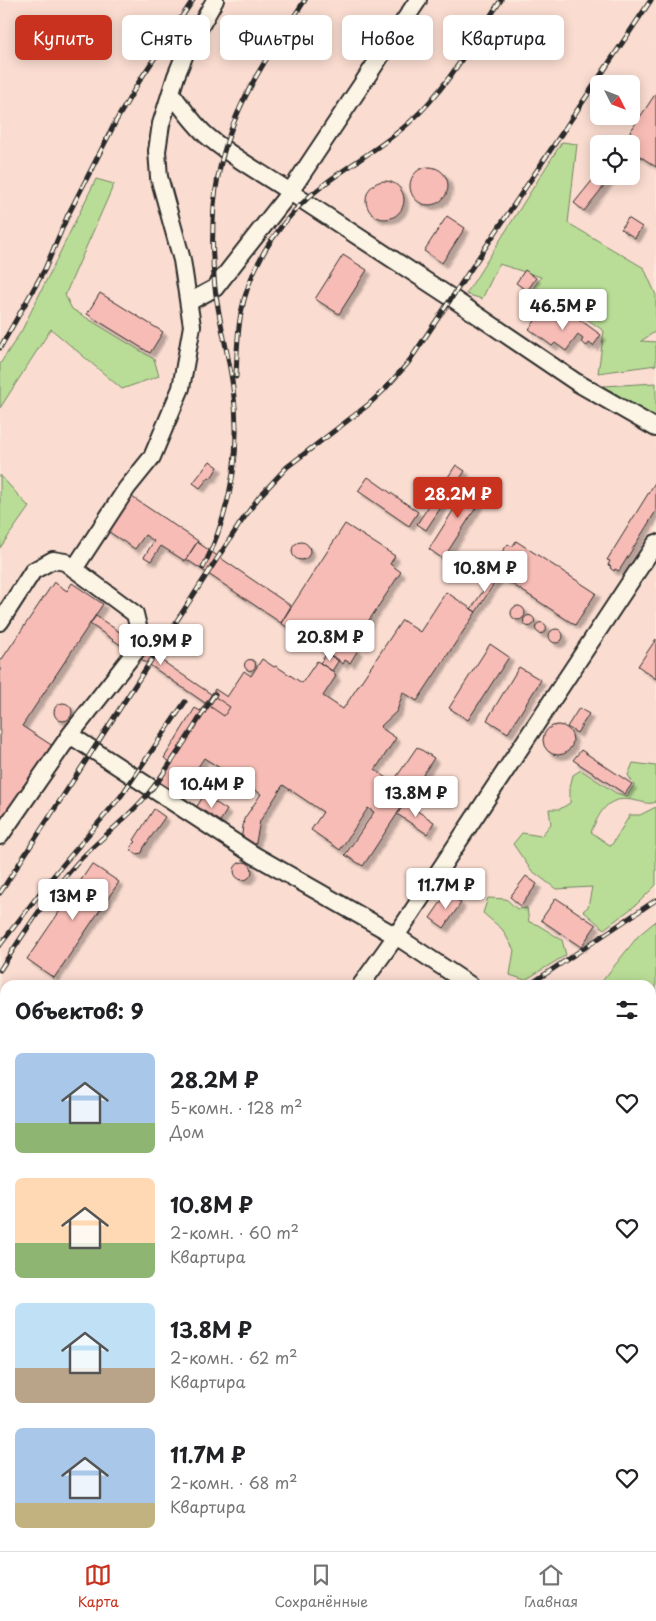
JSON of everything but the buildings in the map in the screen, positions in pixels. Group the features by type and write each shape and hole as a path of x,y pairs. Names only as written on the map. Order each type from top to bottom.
{"lane":[{"path":"74,569 127,488 152,457 181,388 192,326 182,260 157,164 161,124 171,93 186,54 215,0"},
{"path":"189,302 215,288 290,192 418,0"},
{"path":"171,93 189,117 224,150 452,298 576,382 656,428"},
{"path":"365,980 396,936 656,543"},
{"path":"0,622 33,572 53,560 65,562 134,614 142,643 70,735 0,836"},
{"path":"70,735 254,855 396,936 462,980"}],"shaded area":[{"path":"0,0 656,0 656,980 0,980"}],"green space":[{"path":"562,142 577,144 568,223 644,268 656,295 656,331 641,341 656,342 656,365 598,373 604,331 567,305 558,317 529,294 541,277 499,264 482,299 466,294"},
{"path":"96,179 114,184 65,295 72,309 154,359 159,376 122,389 51,329 0,408 0,364 22,330"},
{"path":"656,383 656,420 604,386"},
{"path":"0,475 29,507 0,548"},
{"path":"633,763 656,766 656,802 649,803 627,799 613,802 607,805 598,816 591,832 611,846 630,815 640,815 656,807 656,885 636,905 604,929 583,911 588,907 592,887 556,889 531,870 513,844 522,833 541,836 551,824 549,809 560,809 570,803 570,787 573,775 581,770 616,793 627,796 634,785 628,775"},
{"path":"488,898 506,899 517,909 527,908 529,922 538,925 562,940 566,955 525,980 510,975 514,950 502,929 483,913"},
{"path":"656,921 656,980 603,980 639,935"}],"railway":[{"path":"0,348 45,269 67,217 116,121 140,80 193,0"},
{"path":"203,568 221,525 227,503 235,458 236,435 233,388 213,267 213,215 218,175 234,121 246,96 273,49 305,0"},
{"path":"236,377 241,313 252,275 271,241 283,224 310,196 391,138 424,108 448,79 501,0"},
{"path":"0,893 259,497 287,467 368,405 408,363 651,0"},
{"path":"0,970 37,914 67,874 86,853 122,821 147,795 174,759 215,694"},
{"path":"0,945 50,880 121,796 185,702"},
{"path":"536,980 656,900"}]}
